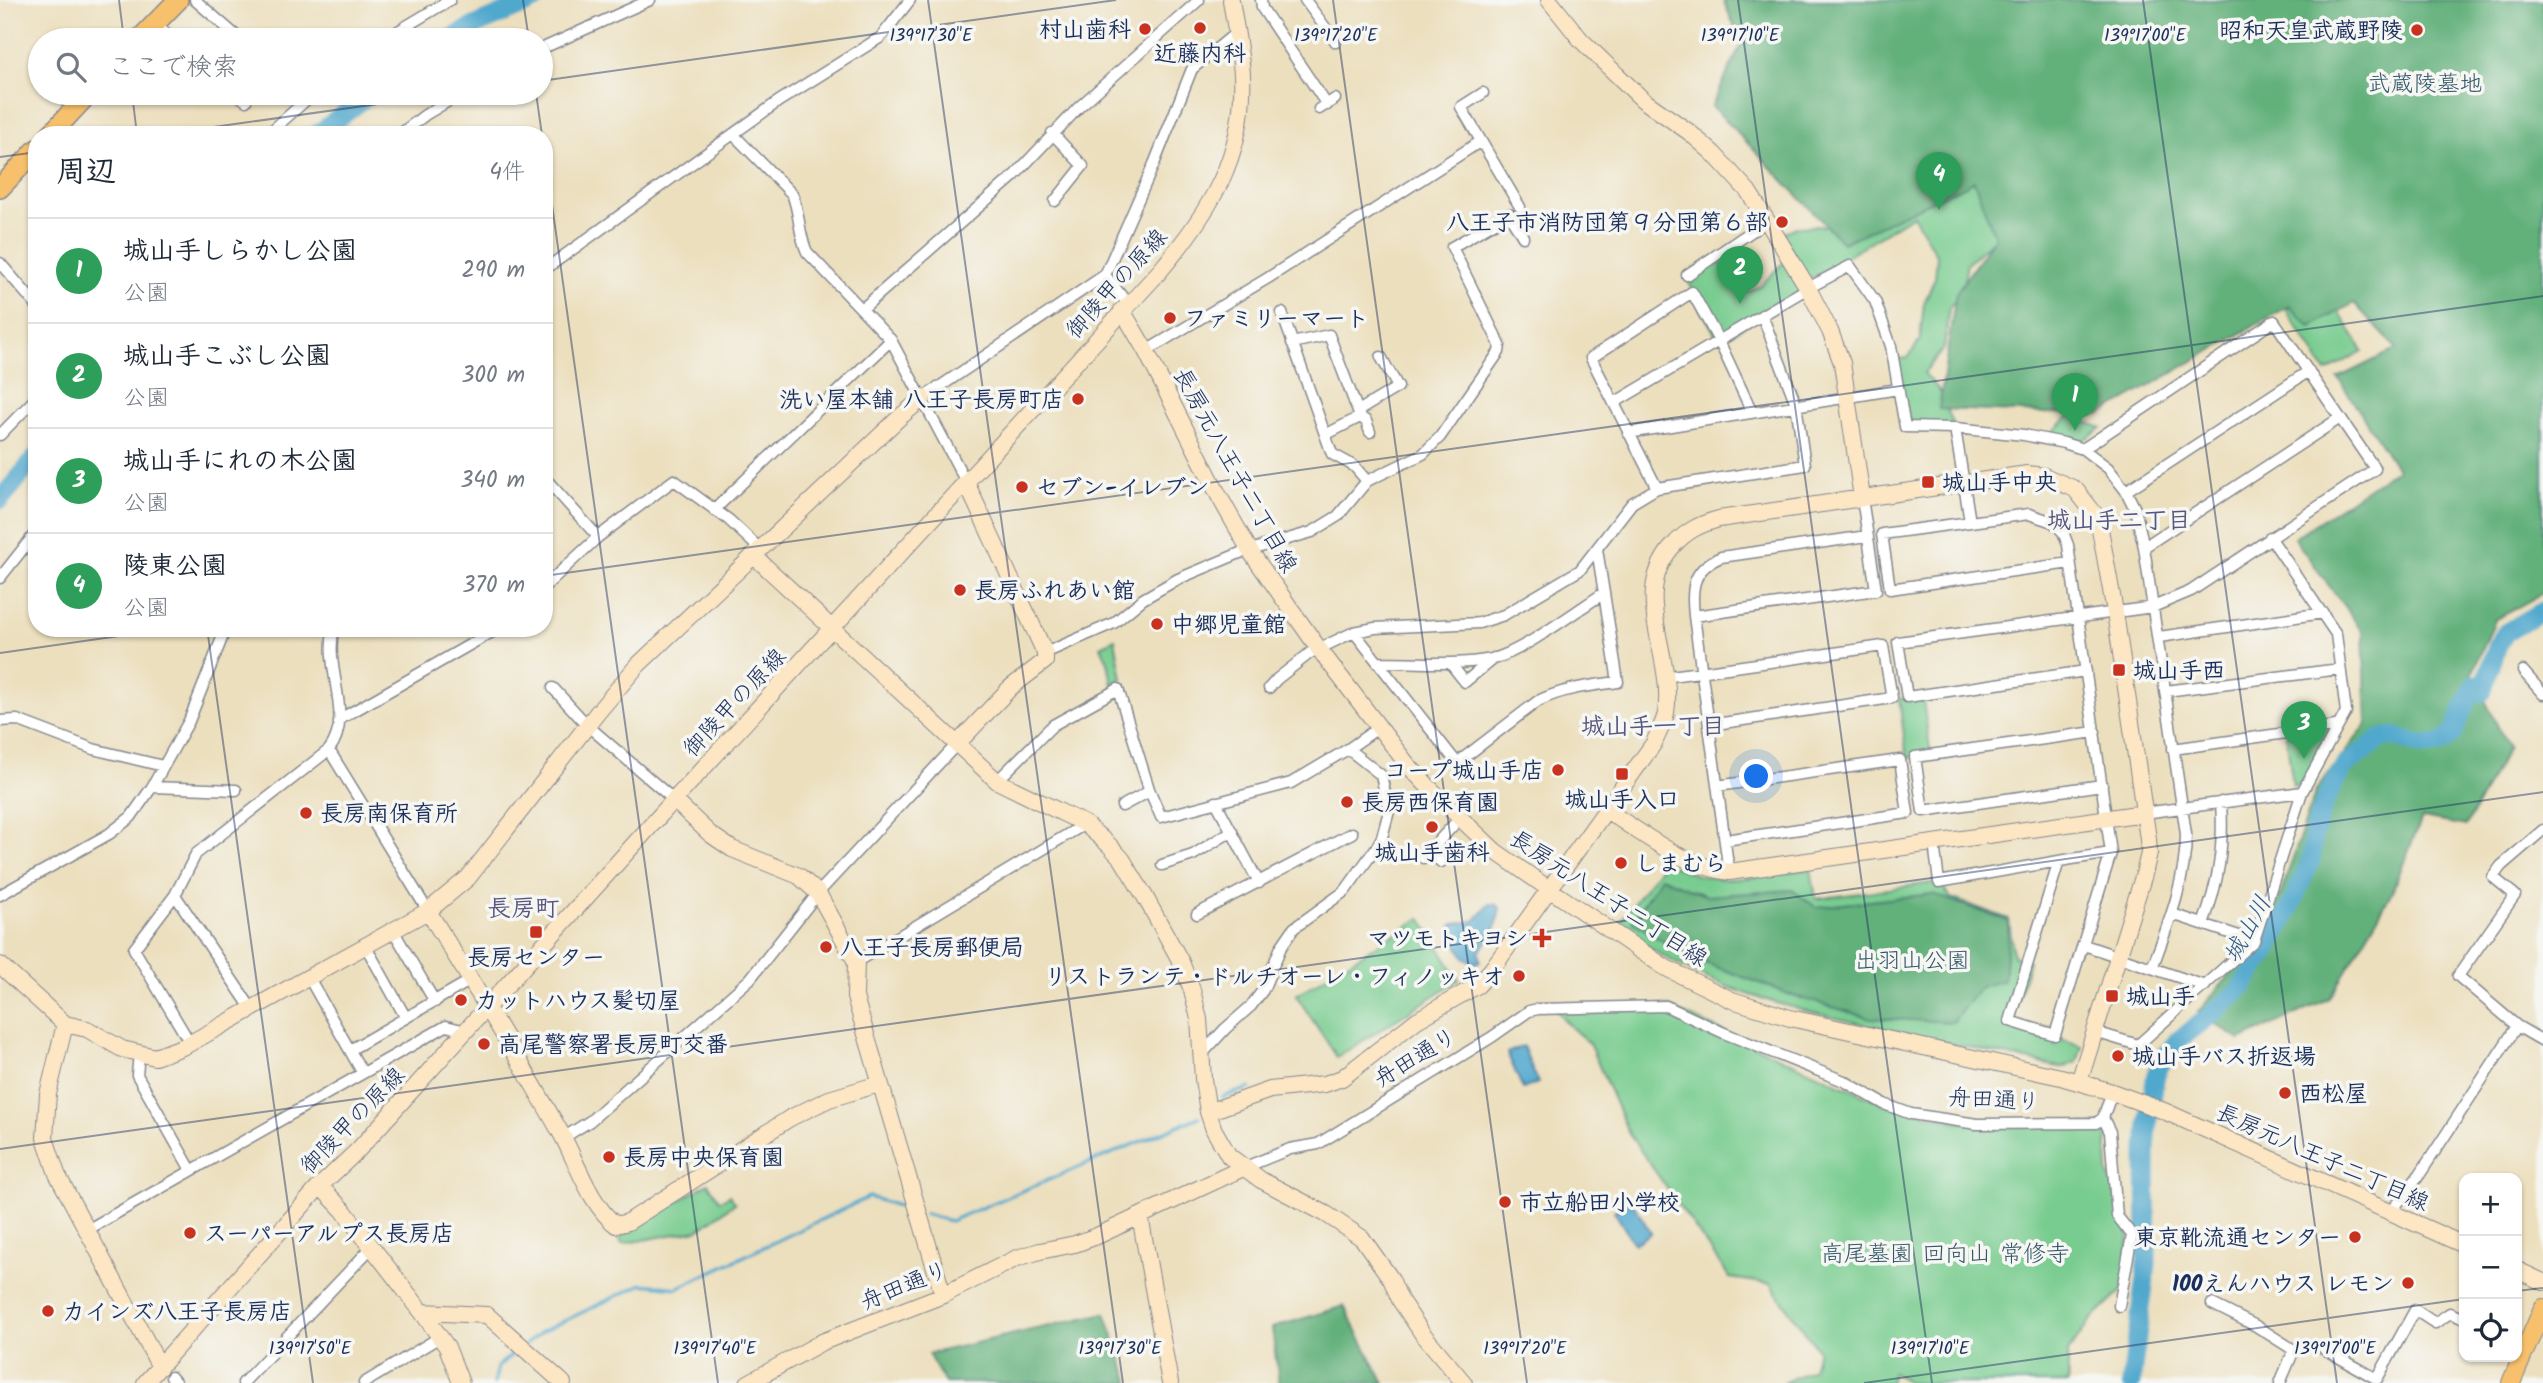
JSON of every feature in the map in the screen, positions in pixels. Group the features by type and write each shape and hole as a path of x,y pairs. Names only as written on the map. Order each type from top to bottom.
{"highway":[{"path":"151,28 178,0"},
{"path":"58,126 78,105"},
{"path":"0,188 28,158"}],"main road":[{"path":"2522,1344 2543,1308"},
{"path":"2511,1383 2517,1362"}],"street":[{"path":"195,0 227,28"},
{"path":"403,28 450,0"},
{"path":"553,44 650,0"},
{"path":"553,262 779,101 881,37 910,0"},
{"path":"1219,0 1235,3"},
{"path":"1261,0 1262,8 1327,104"},
{"path":"1305,0 1336,42"},
{"path":"1549,0 1581,40 1643,100 1689,132 1713,153 1748,191 1808,288 1830,331 1842,363 1876,590 1693,616"},
{"path":"862,309 1014,176 1052,133 1195,1"},
{"name":"御陵甲の原線","path":"145,1383 169,1376 320,1186 358,1150 1192,233 1226,173 1241,113 1242,76 1235,3"},
{"path":"155,24 160,28"},
{"path":"0,965 65,1024 86,1029 122,1049 156,1057 190,1043 428,911 468,878 587,725 638,666 900,417 923,398 1105,275 1192,69 1237,32"},
{"path":"1483,93 1461,107 1520,207"},
{"path":"277,126 301,105"},
{"path":"415,126 444,105"},
{"path":"1052,133 1083,166 1055,201"},
{"path":"563,1138 590,1121 750,979 818,894 1010,688 1045,660 1045,653 966,482 891,340 807,251 801,239 796,219 796,203 792,194 733,134"},
{"path":"1146,351 1268,278 1481,141"},
{"path":"1045,653 1114,623 1143,599 1178,579 1250,551 1312,532 1338,516 1367,481 1423,454 1440,437 1499,352 1500,345 1452,247 1509,214 1523,237"},
{"path":"1687,275 1767,221"},
{"path":"0,263 28,296"},
{"path":"1615,403 1808,288 1850,266 1875,301 1891,346 1905,427 2024,435 2082,449 2108,468 2126,491 2141,528 2186,834 2186,857 2172,914 2152,968"},
{"path":"1105,275 1125,307"},
{"path":"1657,488 1591,358 1692,292 1719,341 1752,412"},
{"name":"長房元八王子二丁目線","path":"1125,307 1219,496 1250,551 1319,649 1407,764 1495,850 1549,889 1666,968 1732,1000 1790,1018 2079,1082 2112,1092 2164,1111 2459,1243"},
{"path":"1282,313 1332,454 1354,466 1367,481"},
{"path":"1269,688 1277,678 1319,649 1354,632 1375,628 1479,623 1504,615 1580,570 1632,503 1657,488 1805,465 1796,404 1762,315"},
{"path":"2082,449 2274,321 2375,468 2191,591 2153,607 1898,642 1907,698 2086,671"},
{"path":"1292,343 1329,335 1359,414 1366,421 1370,432"},
{"path":"714,510 891,340"},
{"path":"1325,435 1398,387 1381,357"},
{"path":"2126,491 2309,371"},
{"path":"1628,433 1898,389"},
{"path":"0,435 28,406"},
{"path":"2144,547 2340,418"},
{"path":"1955,429 1970,522"},
{"path":"1208,1112 1270,1090 1325,1084 1342,1078 1417,1020 1478,985 1502,957 1654,743 1666,713 1653,598 1655,576 1662,559 1682,536 1699,525 1719,519 2027,474 2045,476 2075,489 2098,518 2115,612 2148,839 2147,864 2079,1082"},
{"path":"553,579 598,537 674,480 730,520 757,553 831,630 997,781 1095,830 1122,859 1181,962 1199,1019 1208,1112 1214,1130 1229,1156 1243,1168 1326,1214 1362,1238 1391,1279 1400,1300 1422,1333 1464,1383"},
{"path":"553,487 598,537"},
{"path":"2059,861 2010,1021 2055,1035 2111,853 2070,562 2063,533 2053,522 2029,514 1882,534 1890,589 2070,562"},
{"path":"1729,872 1693,616 1692,588 1700,571 1711,561 1721,557 1867,536"},
{"path":"2095,1032 2138,1045 2254,941 2302,792 2346,712 2336,634 2270,537"},
{"path":"0,578 28,542"},
{"path":"1354,632 1457,763 1549,695 1561,690 1618,682 1597,549"},
{"path":"1379,662 1450,663 1494,658 1517,649 1604,593"},
{"path":"2159,637 2323,613"},
{"path":"0,895 109,834 131,817 152,787 197,706 223,637"},
{"path":"190,1043 134,949 175,895 196,855 329,750 337,740 340,719 331,648 333,637"},
{"path":"340,719 483,637"},
{"path":"1664,677 1884,646 1892,698 1709,725"},
{"path":"1450,663 1465,682 1494,658"},
{"path":"2166,691 2340,669"},
{"path":"2523,671 2543,694"},
{"path":"553,688 587,725 710,834 732,849 799,876 818,894 856,962 855,997 943,1296"},
{"path":"997,781 1053,725 1118,689 1150,791 1161,817 1291,783 1378,728"},
{"path":"0,722 17,720 93,749 163,766"},
{"path":"2174,750 2336,726"},
{"path":"2095,732 1915,757 1923,810 2102,785"},
{"path":"1202,1054 1258,998 1281,947 1294,928 1345,891 1382,837 1388,811 1381,775 1348,749"},
{"path":"329,750 488,1007 604,1216 617,1225 628,1222 790,1118 829,1099 879,1084"},
{"path":"1717,786 1900,760 1908,813 1725,840"},
{"path":"152,787 236,790"},
{"path":"1122,806 1150,791"},
{"path":"1606,810 1681,858 1708,869 1729,872 2302,792"},
{"path":"1216,802 1259,883"},
{"path":"2203,924 2215,891 2220,863 2221,802"},
{"path":"1441,862 1426,855 1460,818"},
{"path":"856,962 1085,824"},
{"path":"1162,865 1193,855 1232,831"},
{"path":"2543,831 2501,866 2493,877 2515,895 2458,976 2517,1026 2543,1041"},
{"path":"1197,914 1352,833"},
{"path":"1934,843 1939,882 2111,853"},
{"path":"175,895 251,1007"},
{"path":"2172,914 2254,941"},
{"path":"393,930 435,1002"},
{"path":"365,945 406,1018"},
{"path":"2084,945 2205,986"},
{"path":"308,976 362,1072"},
{"path":"350,1050 471,980"},
{"name":"舟田通り","path":"748,1383 822,1342 943,1296 1017,1258 1075,1244 1243,1168 1290,1149 1321,1142 1492,1037 1529,1011 1538,1009 1666,1006 1724,1033 1844,1081 1884,1104 1911,1114 1989,1124 2096,1122 2103,1118"},
{"path":"65,1024 48,1094 44,1139 57,1174 169,1376"},
{"path":"88,1230 446,1026 466,1031"},
{"path":"2391,1212 2420,1174 2517,1026"},
{"path":"139,1053 137,1075 191,1170"},
{"path":"2112,1092 2103,1118 2110,1132 2117,1216 2132,1235 2119,1306"},
{"path":"320,1186 372,1247 440,1337 447,1347 461,1383"},
{"path":"1140,1216 1170,1383"},
{"path":"243,1383 372,1247"},
{"path":"2522,1272 2543,1282"},
{"path":"2212,1304 2256,1326 2294,1350 2280,1383"},
{"path":"2323,1349 2377,1379 2415,1310 2435,1323 2450,1313 2459,1317"},
{"path":"422,1312 487,1315 563,1383"},
{"path":"364,1383 440,1337"}],"green space":[{"name":"武蔵陵墓地","path":"1723,0 2543,0 2543,593 2495,620 2472,674 2508,747 2466,826 2422,818 2390,896 2330,998 2240,1040 2198,1012 2268,931 2316,790 2367,724 2363,632 2294,538 2397,469 2338,378 2397,349 2354,303 2311,327 2289,306 2099,415 1939,409 1956,293 1995,237 1974,181 1843,243 1712,106 1742,43"},
{"path":"1894,137 2030,205 1967,264 1962,290 1949,308 1944,348 1924,373 1939,390 1955,428 1905,427 1893,360 1908,358 1920,340 1924,303 1935,278 1937,256 1913,215 1809,280 1782,234 1796,227 1824,226 1869,201"},
{"path":"1714,257 1748,292 1761,285 1784,262 1801,292 1719,341 1692,292 1687,275"},
{"path":"2302,270 2336,307 2363,351 2326,372 2287,311"},
{"path":"2070,416 2102,428 2079,443 2050,434"},
{"path":"1115,639 1122,679 1112,684 1108,662 1101,646"},
{"path":"1922,695 1931,755 1907,758 1899,699"},
{"path":"2336,726 2306,784 2293,786 2286,734"},
{"name":"出羽山公園","path":"1665,861 1701,876 1719,879 1811,869 1816,899 1939,882 1951,898 2009,919 2013,956 2029,961 2011,1021 2082,1046 2077,1062 2063,1068 1813,1013 1745,993 1681,966 1617,926"},
{"name":"出羽山公園","path":"1661,877 1707,896 1792,890 1816,907 1933,894 2009,921 2004,980 1980,987 1953,1022 1870,1018 1794,996 1684,955 1632,921"},
{"path":"1421,918 1459,980 1337,1057 1296,995"},
{"name":"高尾墓園 回向山 常修寺","path":"1666,1006 1884,1104 1959,1122 2106,1125 2108,1171 2129,1237 2124,1289 2090,1321 2068,1352 2068,1383 1908,1383 1893,1372 1890,1383 1783,1383 1813,1369 1818,1350 1770,1284 1730,1278 1629,1134 1589,1043 1555,1009"},
{"path":"708,1183 720,1201 730,1195 735,1203 698,1230 622,1244 619,1238"},
{"path":"1344,1306 1384,1383 1279,1383 1272,1328"},
{"path":"1105,1313 1130,1383 945,1383 928,1354"}],"water":[{"path":"1490,904 1496,904 1500,908 1495,931 1479,952 1480,961 1476,963 1465,959 1454,940 1451,927 1454,924 1475,921"},
{"path":"1523,1046 1538,1083 1523,1089 1507,1053"},
{"path":"1631,1200 1651,1233 1634,1244 1614,1211"}],"waterway":[{"path":"470,28 535,0"},
{"path":"328,126 356,105"},
{"path":"0,500 28,467"},
{"name":"城山川","path":"2131,1383 2147,1263 2148,1124 2156,1074 2165,1057 2177,1041 2240,990 2265,955 2311,860 2314,833 2325,800 2344,766 2382,738 2393,736 2422,746 2440,744 2452,735 2475,684 2482,692 2498,645 2505,633 2543,611"},
{"path":"1223,1097 1250,1088"},
{"path":"925,1214 950,1221 1199,1117"},
{"path":"526,1344 541,1332 642,1284 677,1288 869,1197 911,1210"},
{"path":"494,1383 498,1366 520,1349"}],"place":[{"name":"近藤内科","path":"1200,28"},
{"name":"村山歯科","path":"1145,29"},
{"name":"昭和天皇武蔵野陵","path":"2417,30"},
{"name":"陵東公園","path":"1939,210"},
{"name":"八王子市消防団第９分団第６部","path":"1782,222"},
{"name":"城山手こぶし公園","path":"1740,304"},
{"name":"ファミリーマート","path":"1170,318"},
{"name":"洗い屋本舗 八王子長房町店","path":"1078,399"},
{"name":"城山手しらかし公園","path":"2075,431"},
{"name":"城山手中央","path":"1928,482"},
{"name":"セブン-イレブン","path":"1022,487"},
{"name":"長房ふれあい館","path":"960,590"},
{"name":"中郷児童館","path":"1157,624"},
{"name":"城山手西","path":"2119,670"},
{"name":"城山手にれの木公園","path":"2304,759"},
{"name":"コープ城山手店","path":"1558,770"},
{"name":"城山手入口","path":"1622,774"},
{"name":"長房西保育園","path":"1347,802"},
{"name":"長房南保育所","path":"306,813"},
{"name":"城山手歯科","path":"1432,827"},
{"name":"しまむら","path":"1621,863"},
{"name":"長房センター","path":"536,932"},
{"name":"マツモトキヨシ","path":"1542,938"},
{"name":"八王子長房郵便局","path":"826,947"},
{"name":"リストランテ・ドルチオーレ・フィノッキオ","path":"1519,976"},
{"name":"城山手","path":"2112,996"},
{"name":"カットハウス髪切屋","path":"461,1000"},
{"name":"高尾警察署長房町交番","path":"484,1044"},
{"name":"城山手バス折返場","path":"2118,1056"},
{"name":"西松屋","path":"2285,1093"},
{"name":"長房中央保育園","path":"609,1157"},
{"name":"市立船田小学校","path":"1505,1202"},
{"name":"スーパーアルプス長房店","path":"190,1233"},
{"name":"東京靴流通センター","path":"2355,1237"},
{"name":"100えんハウス レモン","path":"2408,1283"},
{"name":"カインズ八王子長房店","path":"48,1311"}],"district":[{"name":"城山手二丁目","path":"2119,520"},
{"name":"城山手一丁目","path":"1653,726"},
{"name":"長房町","path":"523,908"}]}
